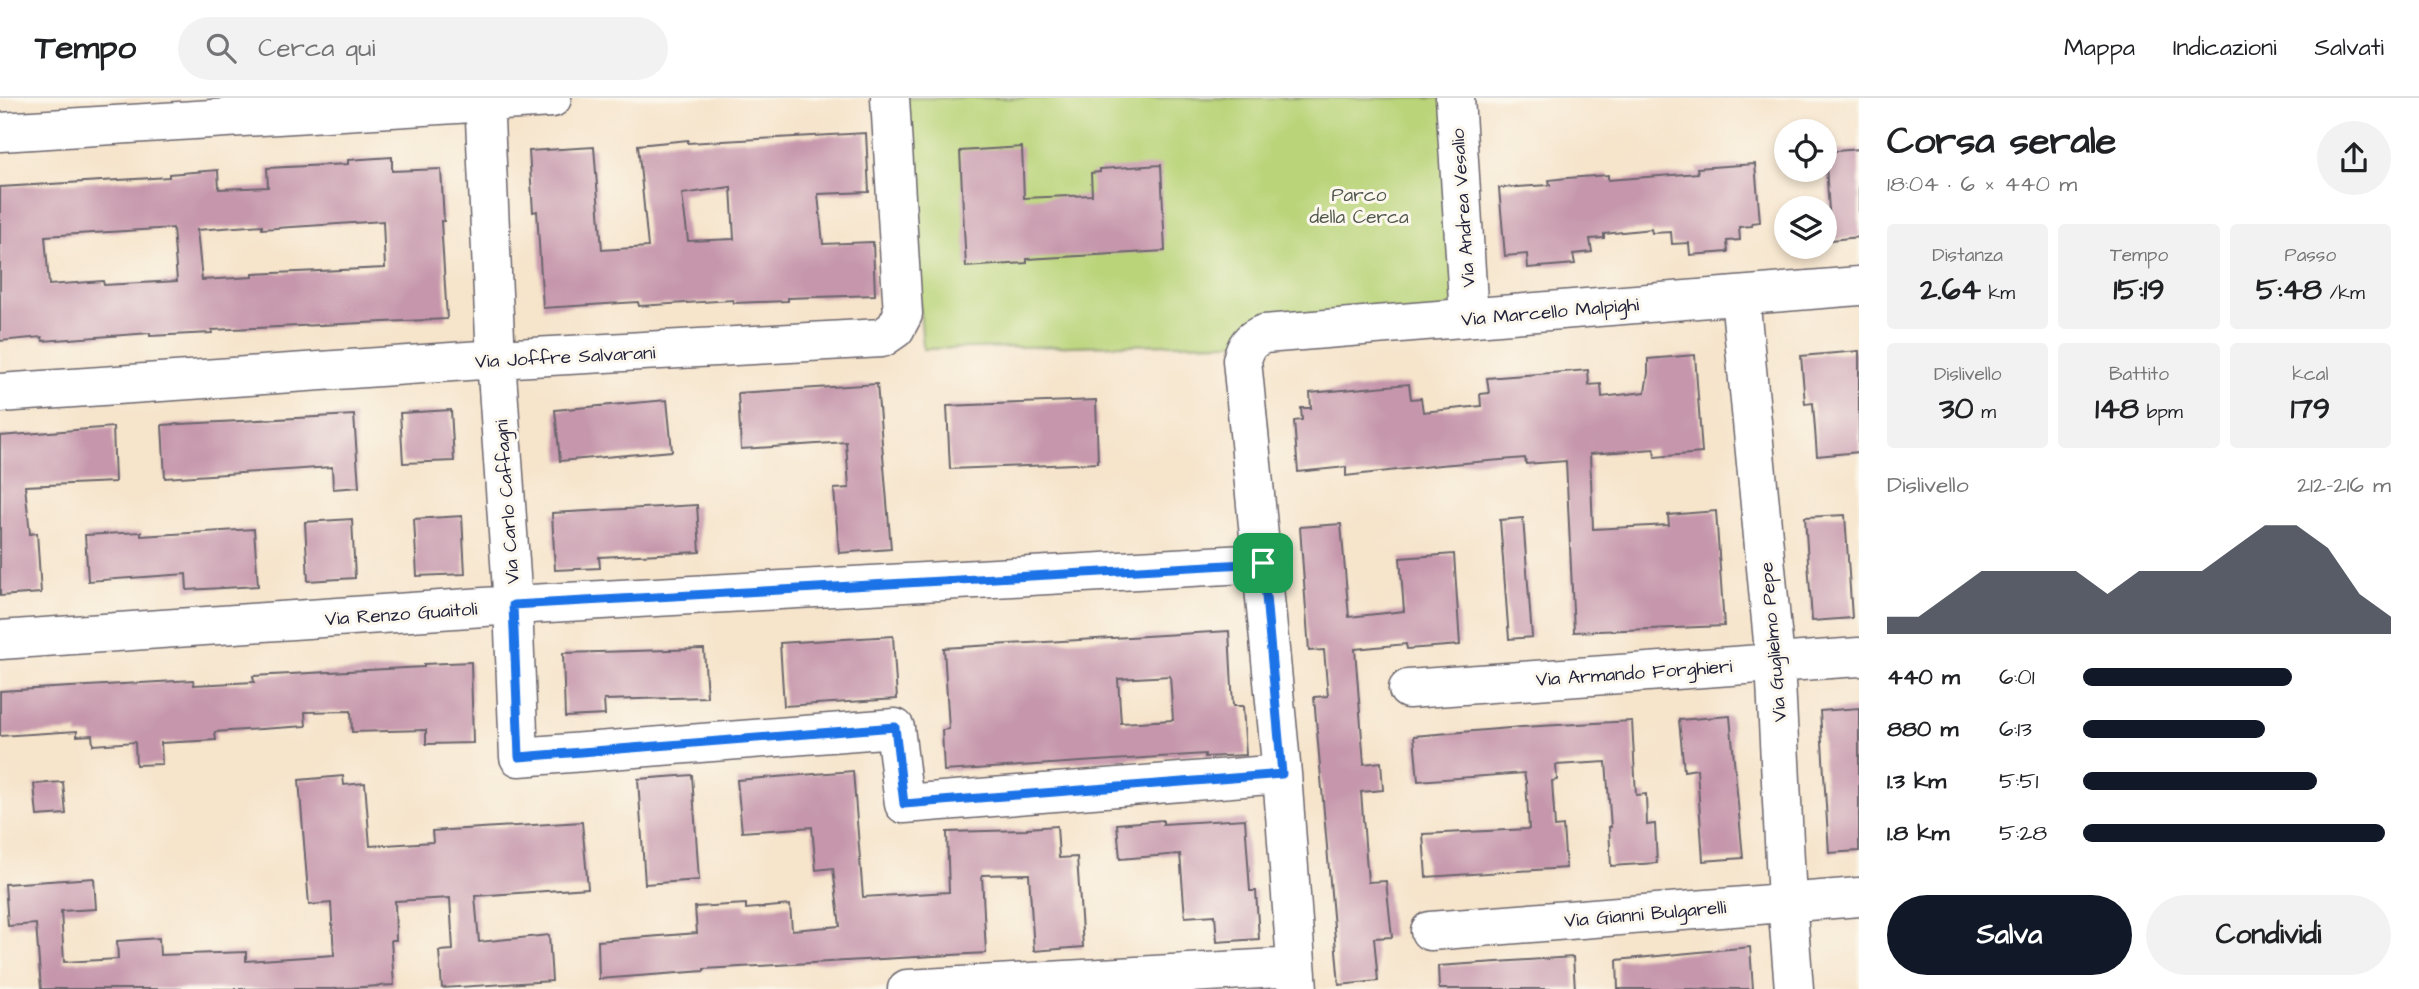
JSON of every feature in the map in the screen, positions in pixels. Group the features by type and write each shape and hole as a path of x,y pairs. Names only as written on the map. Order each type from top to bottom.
{"street":[{"path":"0,132 484,100 552,98"},
{"name":"Via Joffre Salvarani","path":"0,393 496,359 882,338 895,330 903,314 890,98"},
{"name":"Via Andrea Vesalio","path":"1455,98 1469,317"},
{"name":"Via Carlo Caffagni","path":"484,100 519,757 895,727 904,804 1282,774"},
{"name":"Via Marcello Malpighi","path":"1263,563 1242,360 1246,347 1255,337 1264,334 1859,286"},
{"name":"Via Guglielmo Pepe","path":"1740,296 1775,662 1794,989"},
{"path":"907,989 1297,978 1263,563"},
{"name":"Via Renzo Guaitoli","path":"0,640 513,605 1263,563"},
{"name":"Via Armando Forghieri","path":"1408,688 1859,657"},
{"name":"Via Gianni Bulgarelli","path":"1430,931 1859,897"}],"green space":[{"name":"Parco della Cerca","path":"905,98 1460,98 1476,338 923,349"}],"building":[{"path":"866,133 869,192 818,194 823,244 873,242 875,295 788,298 788,301 734,303 733,300 639,306 638,302 543,308 537,211 533,212 529,151 594,147 602,250 648,247 638,145 688,140 688,143","holes":["731,187 734,239 688,241 682,194"]},
{"path":"1022,147 1024,198 1092,195 1091,173 1100,172 1100,169 1161,165 1165,251 1027,259 1027,263 966,267 960,151"},
{"path":"1859,149 1859,237 1837,239 1837,196 1828,196 1827,182 1837,182 1837,151"},
{"path":"392,157 392,171 441,169 447,319 212,330 212,333 150,336 150,333 43,341 42,337 0,341 0,187 169,177 169,174 218,170 219,189 268,187 267,168 348,164 348,160","holes":["383,221 385,268 253,274 253,277 202,280 197,230 262,225 262,229","173,228 177,281 104,285 103,281 49,285 45,236"]},
{"path":"1755,164 1760,222 1739,227 1740,240 1727,241 1728,252 1690,255 1689,243 1672,244 1671,232 1652,233 1651,229 1604,234 1604,238 1590,239 1592,252 1573,254 1575,264 1528,268 1527,254 1505,256 1499,188 1550,185 1549,180 1567,178 1608,175 1608,180 1698,173 1697,168"},
{"path":"1859,351 1859,452 1817,456 1813,403 1805,404 1801,356"},
{"path":"1695,355 1702,453 1655,457 1654,449 1590,454 1593,529 1669,525 1668,515 1716,511 1724,626 1574,632 1566,461 1526,464 1525,458 1346,476 1346,467 1298,472 1294,421 1302,420 1301,408 1311,408 1310,393 1409,384 1411,399 1421,398 1423,412 1481,406 1480,394 1489,393 1487,378 1588,370 1589,385 1601,384 1602,397 1645,392 1648,359"},
{"path":"877,384 891,549 839,553 834,489 849,488 846,442 741,449 738,393"},
{"path":"667,400 672,451 560,461 555,410"},
{"path":"1096,400 1098,463 950,469 947,406"},
{"path":"451,410 454,461 403,463 400,413"},
{"path":"354,415 359,487 333,489 332,467 165,478 162,425"},
{"path":"113,427 115,482 25,486 30,534 37,533 41,593 0,596 0,436"},
{"path":"697,505 700,552 599,557 600,568 555,570 552,513"},
{"path":"1845,515 1852,618 1812,621 1805,517"},
{"path":"462,516 465,574 417,576 414,519"},
{"path":"1523,518 1532,637 1509,639 1500,520"},
{"path":"352,519 355,578 308,581 305,522"},
{"path":"1341,524 1349,617 1404,611 1400,558 1454,554 1460,645 1407,649 1406,644 1355,649 1364,764 1381,762 1383,790 1361,792 1368,882 1386,881 1392,937 1374,938 1378,981 1339,985 1314,697 1328,696 1324,650 1309,651 1300,527"},
{"path":"254,529 258,586 187,590 186,574 88,581 85,535 141,532 141,536"},
{"path":"1229,631 1233,706 1243,706 1246,755 1205,757 1205,754 944,771 942,730 949,729 944,648","holes":["1170,676 1173,720 1121,723 1118,679"]},
{"path":"893,636 897,699 784,706 780,643"},
{"path":"704,649 707,697 604,700 605,715 565,717 563,653"},
{"path":"471,662 473,743 426,744 426,730 352,732 351,711 305,712 306,726 215,732 216,740 161,743 162,764 136,765 135,742 93,745 92,735 77,736 77,731 0,736 0,691 193,680 194,685 254,682 253,676"},
{"path":"1859,708 1859,851 1829,853 1820,711"},
{"path":"1730,716 1743,858 1703,861 1697,769 1684,771 1679,720"},
{"path":"1632,721 1636,795 1646,794 1647,825 1655,824 1657,863 1611,866 1606,762 1556,765 1557,780 1552,781 1555,827 1563,826 1566,868 1426,877 1423,834 1529,829 1526,782 1524,773 1418,781 1414,736"},
{"path":"853,771 863,897 949,892 947,832 1027,830 1057,826 1059,858 1077,857 1083,947 1034,951 1029,874 982,875 986,953 704,969 599,979 598,941 697,933 695,907 746,904 746,909 790,905 792,930 840,926 833,868 816,870 812,827 742,832 737,780"},
{"path":"692,775 699,880 645,884 638,779"},
{"path":"343,776 344,785 365,783 370,846 433,842 432,831 582,822 588,888 475,896 479,942 549,935 552,981 442,988 439,951 453,950 450,898 395,901 396,940 391,940 394,985 332,989 41,989 36,924 8,926 5,884 94,878 96,909 61,911 64,962 118,959 117,941 159,938 160,955 246,952 246,961 334,955 331,903 309,905 299,780"},
{"path":"63,782 66,814 37,816 34,784"},
{"path":"1245,819 1250,891 1256,891 1259,939 1217,942 1215,915 1185,917 1180,854 1120,859 1117,824 1163,820 1163,824"},
{"path":"1750,947 1753,989 1618,989 1617,960"},
{"path":"1573,957 1575,989 1439,989 1438,966"}],"route":[{"path":"1263,563 1282,774 904,804 895,727 519,757 513,605 1263,563"}]}
